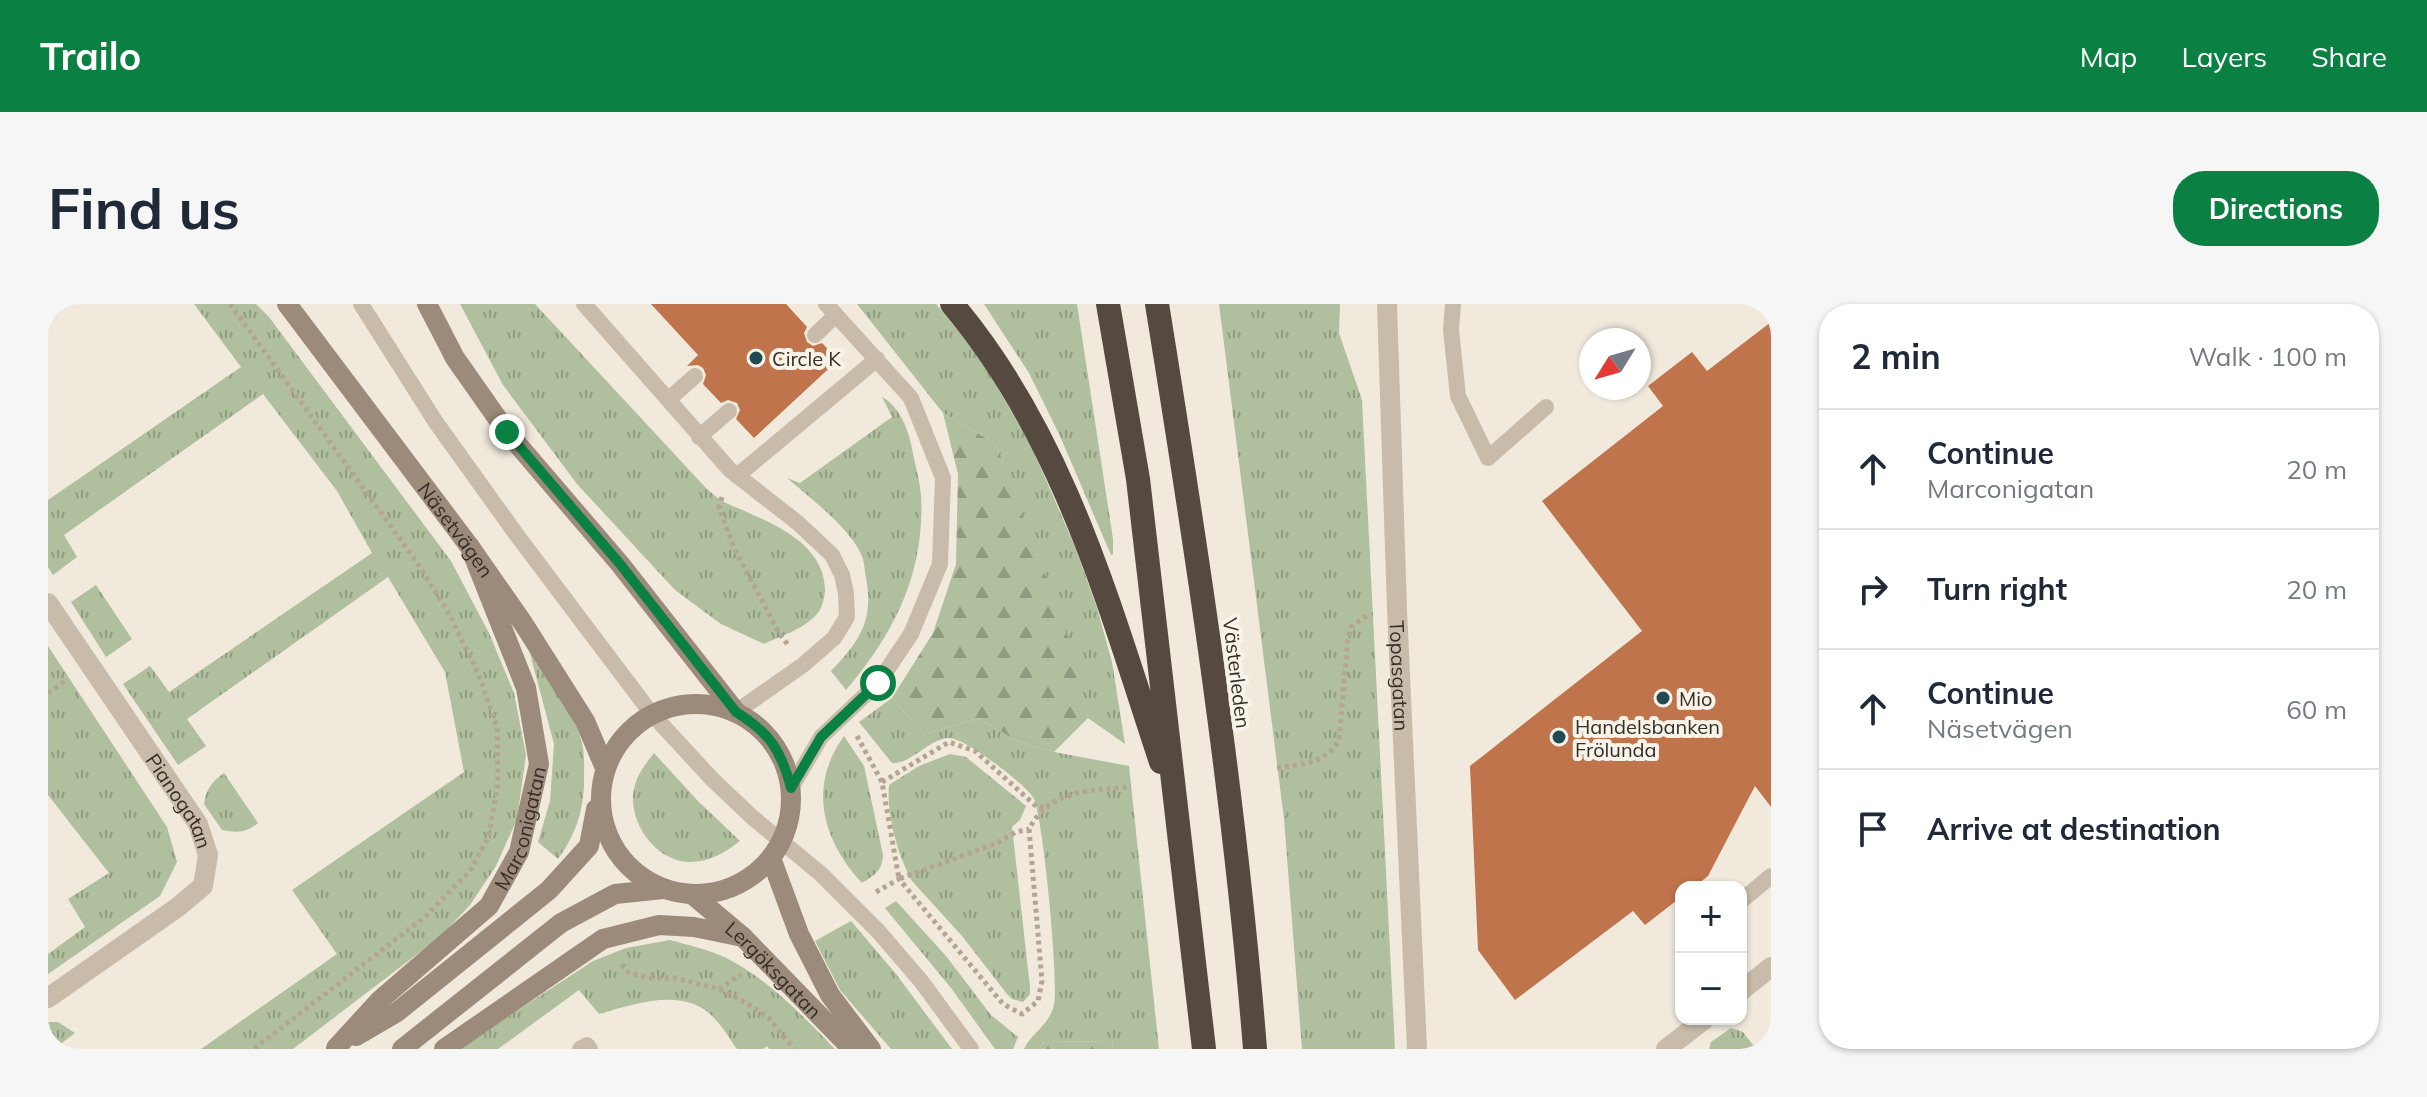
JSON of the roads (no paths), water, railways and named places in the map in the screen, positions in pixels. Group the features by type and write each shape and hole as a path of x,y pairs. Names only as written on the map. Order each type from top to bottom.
{"highway":[{"path":"952,304 976,332 1014,387 1059,473 1099,573 1178,814"},
{"path":"1108,304 1138,479 1204,1049"},
{"name":"Västerleden","path":"1157,304 1199,570 1248,965 1255,1049"}],"street":[{"name":"Näsetvägen","path":"287,304 470,547 550,663 585,721 605,768"},
{"path":"427,304 455,358 507,432 620,564 736,712"},
{"name":"Topasgatan","path":"1387,304 1417,1049"},
{"name":"Marconigatan","path":"335,1048 380,1000 489,906 519,852 539,764 526,688 470,547"},
{"name":"Pianogatan","path":"48,603 198,824 208,855 203,886 48,998"},
{"path":"402,1049 561,923 582,910 615,894 663,889 693,895 715,893 736,886 755,874 776,850 789,816 791,788 785,763 772,741 756,724 736,712 715,705 671,705 651,713"},
{"name":"Marconigatan","path":"335,1048 397,1012 549,890 589,846 605,768 622,736 651,713"},
{"path":"599,793 603,824 616,852 637,874 663,889"},
{"name":"Lergöksgatan","path":"776,850 799,934 830,995 871,1049"},
{"name":"Lergöksgatan","path":"693,895 743,937 852,1049"},
{"path":"444,1049 603,939 659,925 694,927 743,937"},
{"path":"1747,983 1771,967"},
{"path":"1678,1045 1699,1025"}],"lane":[{"path":"361,304 435,421 651,713 776,850 821,874 852,904 921,981 971,1049"},
{"path":"584,304 699,437 737,476 798,523 832,555 842,575 847,617 834,638 803,665 736,712"},
{"path":"1453,304 1451,330 1458,396 1488,458 1546,407"},
{"path":"791,788 821,737 878,683 911,634 940,564 943,478 911,398 831,310 815,335"},
{"path":"737,476 877,359"},
{"path":"669,399 695,376"},
{"path":"699,437 729,411"},
{"path":"1747,896 1771,876"},
{"path":"580,1049 587,1045 590,1049"}],"place":[{"name":"Circle K","path":"756,358"},
{"name":"Mio","path":"1663,698"},
{"name":"Handelsbanken Frölunda","path":"1559,737"}]}
